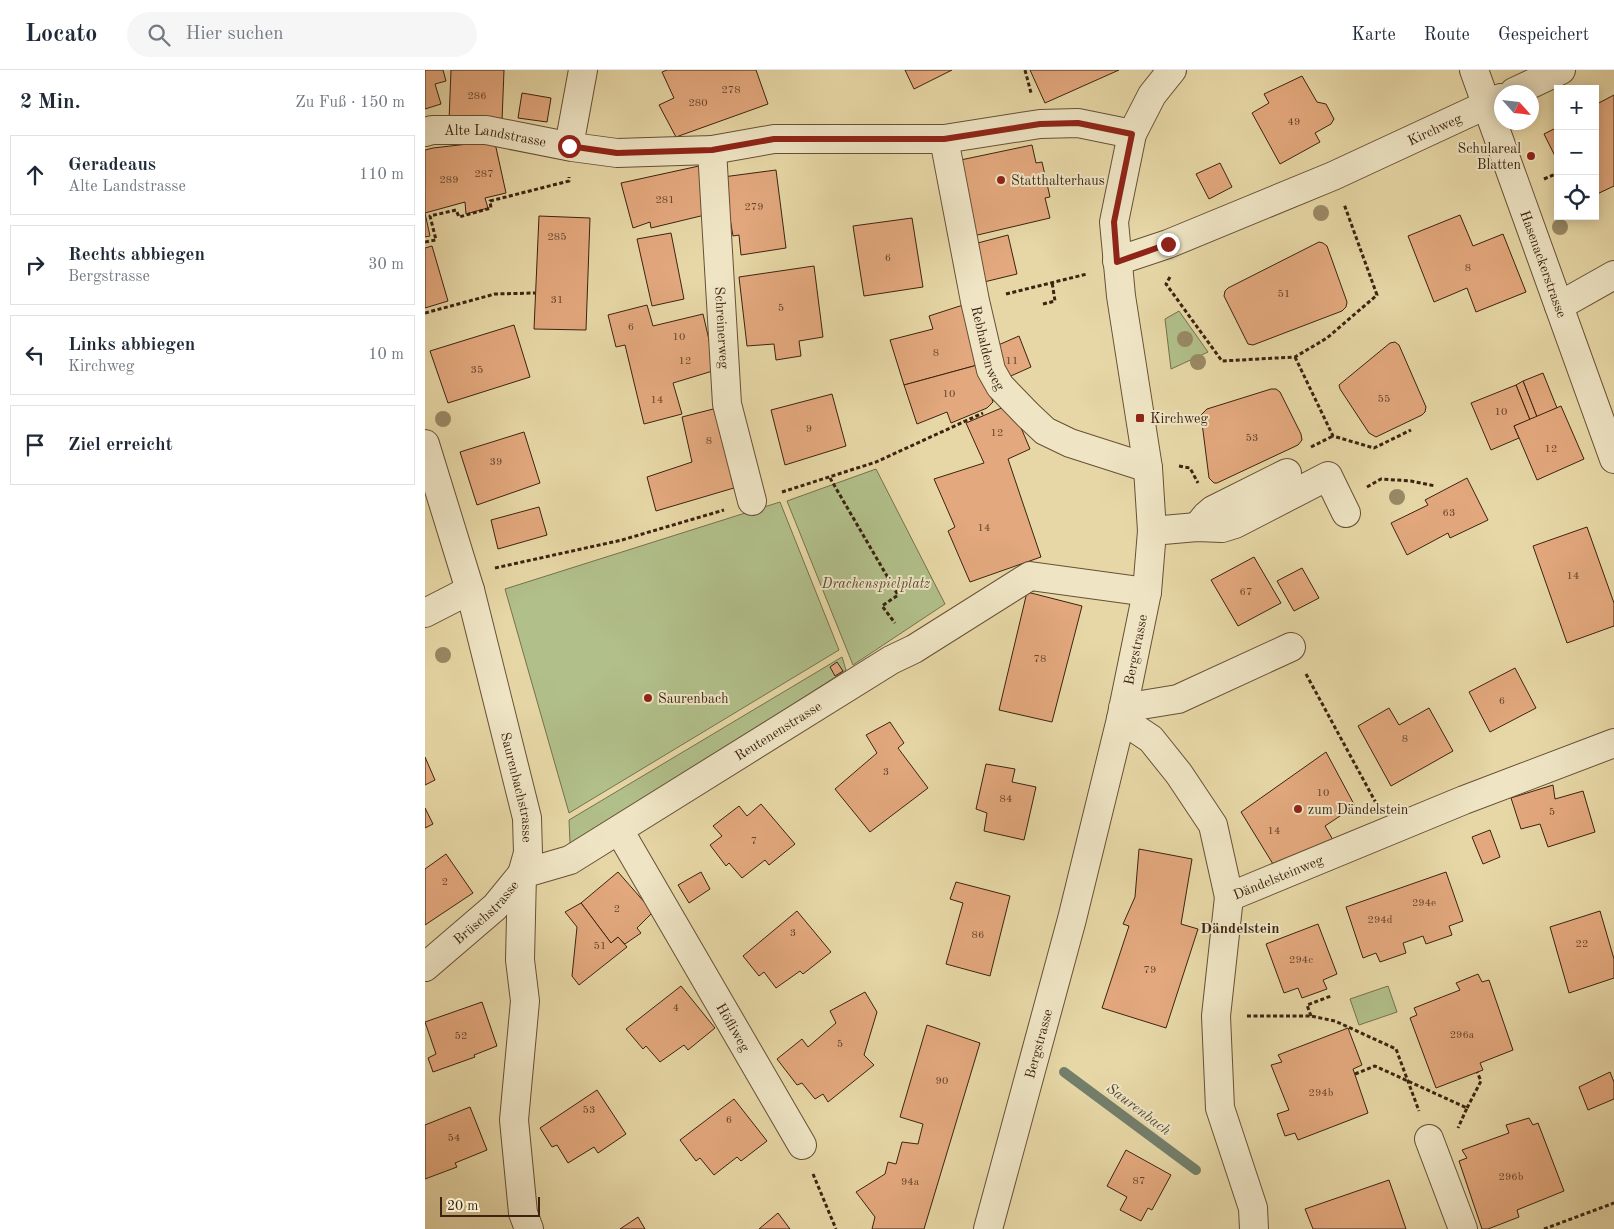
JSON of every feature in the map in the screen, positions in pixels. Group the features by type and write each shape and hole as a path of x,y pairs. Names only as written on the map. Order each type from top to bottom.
{"street":[{"path":"570,146 583,70"},
{"name":"Bergstrasse","path":"989,1229 1071,919 1122,713 1147,592 1152,530 1148,468 1117,262 1114,222 1132,134 1152,95 1172,70"},
{"name":"Hasenackerstrasse","path":"1474,70 1494,102"},
{"path":"1529,85 1561,70"},
{"name":"Kirchweg","path":"1117,262 1168,244 1333,176 1494,102"},
{"name":"Alte Landstrasse","path":"425,132 432,130 486,130 617,153 712,150 774,139 944,139 1040,124 1078,123 1132,134"},
{"name":"Hasenackerstrasse","path":"1503,130 1559,306 1614,459"},
{"name":"Rebhaldenweg","path":"944,139 975,301 991,370 1000,386 1045,431 1070,443 1148,468"},
{"name":"Schreinerweg","path":"712,150 727,404 752,501"},
{"path":"1559,306 1614,275"},
{"name":"Saurenbachstrasse","path":"425,444 470,590 527,818 528,853 522,874 520,960 525,1001 513,1120 523,1213 529,1229"},
{"path":"1197,527 1213,510 1287,473"},
{"path":"1152,530 1197,527 1222,528 1235,524 1328,476 1343,507"},
{"name":"Reutenenstrasse","path":"522,874 570,860 891,660 914,649 1030,576 1147,592"},
{"path":"425,613 470,590"},
{"path":"1122,713 1178,699 1291,648"},
{"path":"1122,713 1151,740 1179,774 1213,824 1229,897"},
{"name":"Dändelsteinweg","path":"1254,1229 1253,1208 1219,1108 1216,1016 1229,897 1464,800 1614,743"},
{"name":"Höfliweg","path":"619,830 802,1145"},
{"name":"Brüschstrasse","path":"425,966 495,907 522,874"},
{"path":"1429,1139 1463,1229"}],"path":[{"path":"425,242 436,240 430,216 456,210 459,217 491,208 490,201 569,181 570,146"},
{"path":"1547,178 1555,175"},
{"path":"1171,275 1166,284 1222,361 1295,357 1327,338 1377,295 1333,176"},
{"path":"975,301 1090,273"},
{"path":"1043,304 1055,301 1052,282"},
{"path":"425,312 495,294 535,293"},
{"path":"1295,357 1333,436 1374,448 1411,430"},
{"path":"830,478 830,481 898,595 882,606 914,649"},
{"path":"1343,507 1381,479 1411,481 1435,486"},
{"path":"1291,648 1391,830"},
{"path":"1311,1016 1307,1005 1331,996"},
{"path":"1216,1016 1311,1016 1335,1021 1396,1049 1429,1139"},
{"path":"1355,1074 1375,1066 1408,1081"},
{"path":"1467,1108 1481,1081 1477,1072"},
{"path":"802,1145 836,1229"},
{"path":"1544,1229 1614,1203"}],"green space":[{"path":"1179,311 1208,352 1171,369 1165,319"},
{"name":"Drachenspielplatz","path":"876,469 945,604 853,665 787,501"},
{"name":"Saurenbach","path":"780,502 839,650 569,813 505,589"},
{"path":"842,657 846,670 588,837 576,843 570,843 569,820"},
{"path":"1388,986 1397,1012 1359,1025 1350,999"}],"building":[{"path":"425,70 443,70 446,81 435,84 441,104 425,109"},
{"path":"451,70 504,70 502,121 449,121"},
{"path":"667,70 756,70 768,104 676,137 659,105 674,98 662,72"},
{"path":"905,70 952,70 914,89"},
{"path":"1030,70 1119,70 1045,103"},
{"path":"1302,76 1317,102 1326,104 1334,119 1331,124 1315,133 1320,142 1280,164 1252,113 1269,103 1264,94"},
{"path":"522,93 551,98 547,122 518,118"},
{"path":"1614,95 1614,186 1599,193 1599,130 1599,103"},
{"path":"1554,129 1554,154 1544,134"},
{"path":"495,143 506,193 485,198 488,208 466,214 465,202 425,213 425,150 468,144"},
{"name":"Statthalterhaus","path":"1032,145 1036,163 1042,162 1050,197 1045,198 1050,218 969,237 951,162"},
{"path":"1220,163 1232,187 1209,199 1196,174"},
{"path":"699,166 709,214 651,228 650,222 633,228 621,183"},
{"path":"776,170 786,248 741,255 739,235 733,236 723,177"},
{"path":"425,213 430,236 425,237"},
{"path":"1460,215 1473,246 1503,234 1526,292 1476,312 1467,288 1434,302 1408,236"},
{"path":"539,216 590,218 586,330 534,329"},
{"path":"912,218 923,287 864,296 853,226"},
{"path":"671,233 684,299 652,306 637,239"},
{"path":"1008,235 1017,274 984,282 974,244"},
{"path":"1319,242 1327,246 1347,302 1346,307 1342,311 1253,345 1248,344 1224,296 1225,291"},
{"path":"432,246 448,301 425,308 425,248"},
{"path":"814,266 823,337 799,341 801,356 776,360 774,344 747,346 739,277"},
{"path":"647,305 653,326 703,314 716,370 673,383 682,414 644,424 625,345 616,347 608,315"},
{"path":"963,305 981,364 904,385 890,340 933,329 929,316"},
{"path":"514,325 530,377 448,403 430,351"},
{"path":"1019,336 1031,367 1004,379 996,346"},
{"path":"1395,342 1399,345 1426,407 1425,412 1376,437 1369,433 1339,385 1390,343"},
{"path":"981,364 993,402 987,408 951,423 947,412 917,424 904,385"},
{"path":"1543,373 1557,408 1537,417 1523,381"},
{"path":"1523,381 1537,417 1530,420 1516,385"},
{"path":"1516,385 1530,420 1514,426 1519,438 1491,450 1471,403"},
{"path":"1276,389 1280,392 1301,434 1302,440 1298,445 1214,483 1209,478 1201,415 1207,409"},
{"path":"832,394 846,446 785,465 771,410"},
{"path":"1011,404 1030,449 1008,459 1041,557 970,582 948,531 955,527 934,479 984,463 966,423"},
{"path":"1561,406 1584,459 1537,480 1514,426"},
{"path":"721,407 744,485 656,511 647,477 692,462 682,417"},
{"path":"524,432 540,483 477,505 460,452"},
{"path":"1467,478 1488,520 1450,538 1448,533 1407,555 1391,523 1428,505 1425,500"},
{"path":"539,507 547,535 498,549 491,520"},
{"path":"1587,527 1614,603 1614,626 1567,643 1533,546"},
{"path":"1254,557 1281,603 1238,626 1211,580"},
{"path":"1302,568 1319,598 1294,611 1277,581"},
{"path":"1027,592 1082,606 1052,722 999,710"},
{"path":"837,662 843,671 835,676 830,667"},
{"path":"1515,668 1536,708 1490,732 1469,692"},
{"path":"1389,708 1399,725 1429,708 1453,751 1391,786 1358,726"},
{"path":"890,722 904,743 898,748 928,788 870,832 835,789 877,753 866,735"},
{"name":"zum Dändelstein","path":"1326,752 1355,806 1325,826 1333,840 1273,864 1241,812"},
{"path":"425,757 435,780 425,785"},
{"path":"986,764 1015,769 1012,782 1036,787 1024,840 984,831 987,813 976,809"},
{"path":"1553,785 1555,799 1583,791 1595,832 1548,847 1540,824 1521,829 1511,798"},
{"path":"761,804 795,844 769,865 765,860 742,878 729,863 726,866 710,845 722,836 713,826 739,806 747,816"},
{"path":"425,808 433,824 425,828"},
{"path":"1490,830 1500,857 1483,864 1472,837"},
{"path":"1139,849 1192,859 1181,924 1198,929 1166,1028 1102,1008 1129,926 1123,924 1135,897"},
{"path":"446,854 473,893 425,925 425,869"},
{"path":"618,872 653,912 637,928 641,933 625,944 618,937 611,943 581,903"},
{"path":"701,872 710,889 689,903 678,885"},
{"path":"1446,872 1463,921 1449,926 1452,935 1426,944 1423,936 1403,943 1406,953 1380,962 1376,953 1363,958 1346,907"},
{"path":"956,882 1010,896 990,976 946,964 963,903 950,899"},
{"path":"581,903 611,943 618,937 627,947 579,985 572,976 577,927 565,912"},
{"path":"797,911 831,952 803,974 800,971 776,988 764,972 759,976 743,956"},
{"path":"1600,911 1614,959 1614,978 1569,993 1550,927"},
{"path":"1318,924 1337,974 1323,980 1327,989 1302,998 1298,988 1284,993 1266,944"},
{"path":"1478,974 1482,982 1489,980 1513,1050 1480,1063 1483,1070 1436,1088 1410,1018 1417,1015 1414,1008 1460,990 1456,983"},
{"path":"681,986 715,1028 688,1050 684,1045 660,1062 646,1046 643,1049 626,1029"},
{"path":"865,992 877,1012 864,1055 874,1065 828,1102 823,1094 815,1099 802,1083 797,1085 777,1059 802,1039 808,1047 836,1023 830,1011"},
{"path":"482,1002 497,1046 474,1055 475,1057 433,1072 428,1058 436,1054 425,1022"},
{"path":"927,1025 980,1043 924,1229 872,1229 875,1217 856,1192 885,1174 888,1162 896,1164 902,1142 918,1144 923,1124 900,1117"},
{"path":"1348,1028 1362,1065 1353,1069 1368,1113 1298,1140 1295,1133 1285,1136 1277,1114 1289,1110 1271,1065 1282,1062 1278,1055"},
{"path":"1610,1072 1614,1082 1614,1099 1588,1110 1579,1087"},
{"path":"597,1090 626,1134 598,1153 594,1147 568,1163 557,1145 552,1147 540,1128"},
{"path":"734,1099 767,1141 741,1161 737,1157 714,1175 700,1158 696,1161 680,1140"},
{"path":"470,1107 487,1150 455,1163 457,1167 425,1179 425,1125"},
{"path":"1529,1118 1533,1125 1538,1123 1564,1191 1517,1210 1519,1217 1488,1229 1482,1229 1459,1161 1467,1158 1462,1150 1509,1133 1506,1125"},
{"path":"1126,1150 1171,1175 1152,1210 1148,1208 1141,1221 1120,1210 1127,1197 1107,1186"},
{"path":"1389,1180 1406,1229 1313,1229 1305,1209"},
{"path":"778,1213 790,1229 759,1229"},
{"path":"638,1217 645,1229 620,1229"}],"waterway":[{"name":"Saurenbach","path":"1064,1072 1196,1170"}],"place":[{"name":"Schulareal Blatten","path":"1531,156"},
{"name":"Statthalterhaus","path":"1001,180"},
{"name":"Kirchweg","path":"1140,418"},
{"name":"Saurenbach","path":"648,698"},
{"name":"zum Dändelstein","path":"1298,809"}],"district":[{"name":"Dändelstein","path":"1240,928"}],"route":[{"path":"569,146 617,153 712,150 774,139 944,139 1040,124 1078,123 1132,134 1114,222 1117,262 1168,244"}]}
